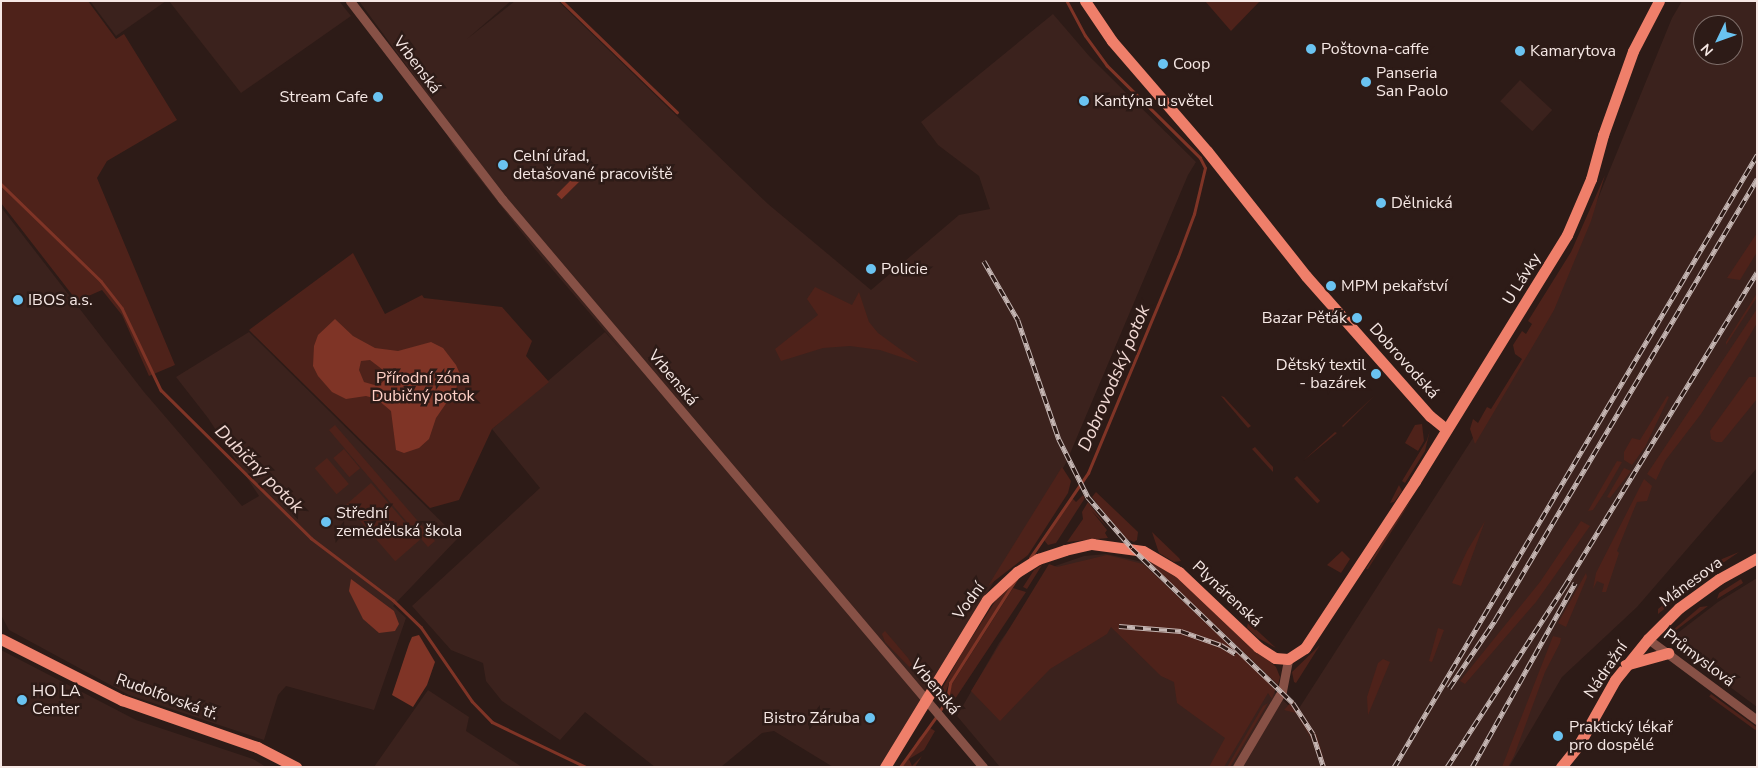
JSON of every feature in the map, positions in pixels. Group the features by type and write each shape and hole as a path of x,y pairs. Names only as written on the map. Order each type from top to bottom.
{"main road":[{"name":"Dobrovodská","path":"1085,1 1112,40 1207,151 1306,276 1430,416 1446,430"},
{"name":"U Lávky","path":"1446,430 1567,235 1592,179 1603,135 1633,51 1658,1"},
{"path":"1288,659 1313,640 1446,430"},
{"name":"Vodní","path":"885,767 988,600 1017,572 1047,556 1092,544 1142,551"},
{"name":"Plynárenská","path":"1142,551 1179,572 1258,647 1275,658 1288,659"},
{"name":"Mánesova","path":"1648,639 1679,608 1719,579 1757,558"},
{"name":"Rudolfovská tř.","path":"1,639 122,700 257,747 296,767"},
{"name":"Nádražní","path":"1561,767 1578,746 1625,665 1648,639"},
{"path":"1625,665 1668,653"},
{"name":"Nádražní","path":"1571,767 1578,746"}],"street":[{"name":"Vrbenská","path":"350,1 502,199 983,767"},
{"name":"Průmyslová","path":"1648,639 1757,720"},
{"path":"1237,767 1282,691 1288,659"}],"shaded area":[{"path":"90,1 166,1 116,36"},
{"path":"169,1 339,1 351,16 241,93"},
{"path":"359,1 511,1 467,39 515,1 558,1 768,204 871,290 959,215 990,209 979,176 938,145 921,122 1053,14 1090,57 1196,162 1188,175 1066,463 881,767 833,767 774,731 762,733 721,767 655,767 585,712 560,740 502,701 486,681 483,663 451,650 412,606 540,488 492,429 605,332 622,351 534,248 453,145 417,80"},
{"path":"1682,1 1757,1 1757,468 1637,607 1562,677 1509,767 1000,767 957,716 999,643 1012,625 1023,619 1055,566 1084,556 1106,554 1143,562 1296,713 1525,357 1558,296 1672,18"},
{"path":"1520,80 1552,110 1532,131 1500,101"},
{"path":"575,176 580,181 562,199 557,194"},
{"path":"1,207 144,392 242,506 259,496 208,418 176,377 249,332 458,538 393,606 406,618 374,710 286,686 278,695 264,740 129,695 9,630 1,615"},
{"path":"335,319 353,336 375,348 398,351 431,342 443,348 456,365 460,374 456,389 436,418 429,439 419,448 404,453 396,450 391,411 377,399 366,396 346,399 332,392 318,376 313,366 314,346 318,335","holes":["370,360 383,370 386,379 378,386 364,382 359,370 361,361"]},
{"path":"1757,578 1757,707 1676,647 1675,635 1718,602"},
{"path":"351,579 394,611 399,624 395,631 379,633 363,619 349,591"},
{"path":"419,635 435,662 427,685 413,707 392,695 412,637"},
{"path":"1,650 136,720 253,759 266,767 1,767"},
{"path":"428,690 469,717 466,731 522,767 374,767"}],"green space":[{"path":"1,1 88,1 116,39 124,34 177,120 107,161 97,178 175,365 149,376 122,315 102,290 77,301 1,203"},
{"path":"1205,1 1260,1 1231,31"},
{"path":"1605,175 1591,221 1554,310 1475,444 1470,429 1473,419 1478,423 1487,407 1491,409 1522,359 1515,354 1513,345 1522,331 1526,334 1532,324 1528,321 1571,252"},
{"path":"1757,233 1757,252 1740,280 1727,278"},
{"name":"Přírodní zóna Dubičný potok","path":"353,253 385,314 422,295 424,298 502,307 532,341 526,356 549,382 492,429 459,500 430,508 249,330"},
{"path":"815,287 852,305 859,292 869,322 878,333 919,363 880,350 850,346 823,348 781,361 775,349 818,315 807,299"},
{"path":"1757,293 1757,297 1726,345 1726,342"},
{"path":"1757,309 1757,323 1701,414 1665,461 1656,480 1647,474"},
{"path":"1749,377 1757,377 1757,399 1722,442 1716,442 1711,439 1710,431"},
{"path":"1375,395 1343,427 1342,426"},
{"path":"1221,396 1224,397 1251,426 1248,428"},
{"path":"1667,396 1669,397 1645,447 1632,465 1624,460 1624,452 1632,438 1640,440"},
{"path":"1422,424 1424,441 1418,451 1405,443 1415,425"},
{"path":"335,425 435,541 428,547 329,430"},
{"path":"1430,430 1425,451 1405,483 1402,481 1427,440"},
{"path":"1335,432 1337,433 1303,461"},
{"path":"1255,447 1273,467 1273,472 1252,449"},
{"path":"344,449 360,468 349,477 333,458"},
{"path":"327,458 349,484 337,494 315,468"},
{"path":"1617,461 1622,462 1593,510 1588,511"},
{"path":"1062,467 1071,481 1068,493 1028,555 988,586"},
{"path":"1624,468 1631,471 1610,498 1607,497"},
{"path":"1297,476 1320,501 1317,504 1294,479"},
{"path":"1644,479 1652,486 1647,501 1637,502 1617,551 1619,553 1606,592 1602,592 1604,584 1597,581 1593,589 1596,573"},
{"path":"371,483 420,540 395,561 346,505"},
{"path":"1399,485 1402,491 1394,502 1390,503"},
{"path":"1096,492 1138,532 1137,540 1134,542 1127,539 1101,509 1092,497"},
{"path":"1083,495 1085,498 1056,543 1048,545 1044,540 1072,498 1076,502"},
{"path":"1412,499 1368,569 1366,569 1396,520"},
{"path":"1088,502 1108,528 1091,510 1107,530 1105,533 1108,538 1067,542 1083,519 1082,512"},
{"path":"1485,521 1461,586 1452,583 1467,551"},
{"path":"1581,521 1590,526 1536,602 1465,684 1460,681 1540,582"},
{"path":"1152,532 1181,561 1174,562 1159,553"},
{"path":"1342,551 1350,559 1341,573 1327,565"},
{"path":"1739,552 1658,614 1658,609 1691,582 1722,559"},
{"path":"1107,555 1143,564 1276,688 1272,699 1268,693 1224,767 1209,767 1225,738 1177,703 1174,682 1161,676 1111,627 1107,634 1050,669 1000,721 971,691 1049,564 1057,567"},
{"path":"1144,558 1186,583 1276,667 1280,677 1278,685"},
{"path":"1042,565 1027,589 1023,587 1034,570"},
{"path":"1586,573 1587,577 1566,627 1558,623"},
{"path":"1741,579 1743,583 1717,599 1719,593"},
{"path":"1010,587 949,683 943,700 943,687 963,651 996,600"},
{"path":"1013,588 1026,592 949,708 945,703 952,684"},
{"path":"1708,606 1675,631 1673,630 1700,607"},
{"path":"1248,622 1276,648 1258,638 1247,628"},
{"path":"1438,628 1444,630 1432,662 1429,661"},
{"path":"885,631 908,658 918,676 885,642 882,634"},
{"path":"1553,636 1561,638 1560,643 1545,672 1514,756 1508,767 1502,767"},
{"path":"1320,645 1296,683 1294,682 1292,672"},
{"path":"1383,659 1390,662 1368,715 1367,697 1378,663"},
{"path":"1711,694 1757,727 1755,730 1709,696"},
{"path":"1293,700 1317,736 1326,767 1322,767 1312,740 1296,713 1284,710"},
{"path":"1268,703 1230,767 1227,767 1263,706"},
{"path":"930,728 935,731 924,750 909,759 912,766 922,756 915,767 902,767 919,738"}],"waterway":[{"path":"562,1 677,112"},
{"name":"Dobrovodský potok","path":"1030,558 1088,473 1178,257 1194,214 1205,168 1200,158 1107,66 1085,36 1066,1"},
{"name":"Dubičný potok","path":"1,184 101,281 122,308 161,390 311,538 393,600 421,627 472,701 492,722 586,767"},
{"name":"Dobrovodský potok","path":"939,712 947,699 950,683 1016,579"},
{"name":"Dobrovodský potok","path":"900,767 936,717"}],"railway":[{"path":"1394,767 1757,155"},
{"path":"1449,688 1495,620 1757,179"},
{"path":"984,261 1018,320 1059,439 1088,497 1132,548 1293,703 1313,734 1324,767"},
{"path":"1447,767 1564,587 1757,272"},
{"path":"1472,767 1575,583"},
{"path":"1119,626 1181,631 1221,645 1236,654"}],"place":[{"name":"Poštovna-caffe","path":"1311,49"},
{"name":"Kamarytova","path":"1520,51"},
{"name":"Coop","path":"1163,64"},
{"name":"Panseria San Paolo","path":"1366,82"},
{"name":"Stream Cafe","path":"378,97"},
{"name":"Kantýna u světel","path":"1084,101"},
{"name":"Celní úřad, detašované pracoviště","path":"503,165"},
{"name":"Dělnická","path":"1381,203"},
{"name":"Policie","path":"871,269"},
{"name":"MPM pekařství","path":"1331,286"},
{"name":"IBOS a.s.","path":"18,300"},
{"name":"Bazar Pěťák","path":"1357,318"},
{"name":"Dětský textil - bazárek","path":"1376,374"},
{"name":"Střední zemědělská škola","path":"326,522"},
{"name":"HO LA Center","path":"22,700"},
{"name":"Bistro Záruba","path":"870,718"},
{"name":"Praktický lékař pro dospělé","path":"1558,736"}]}
